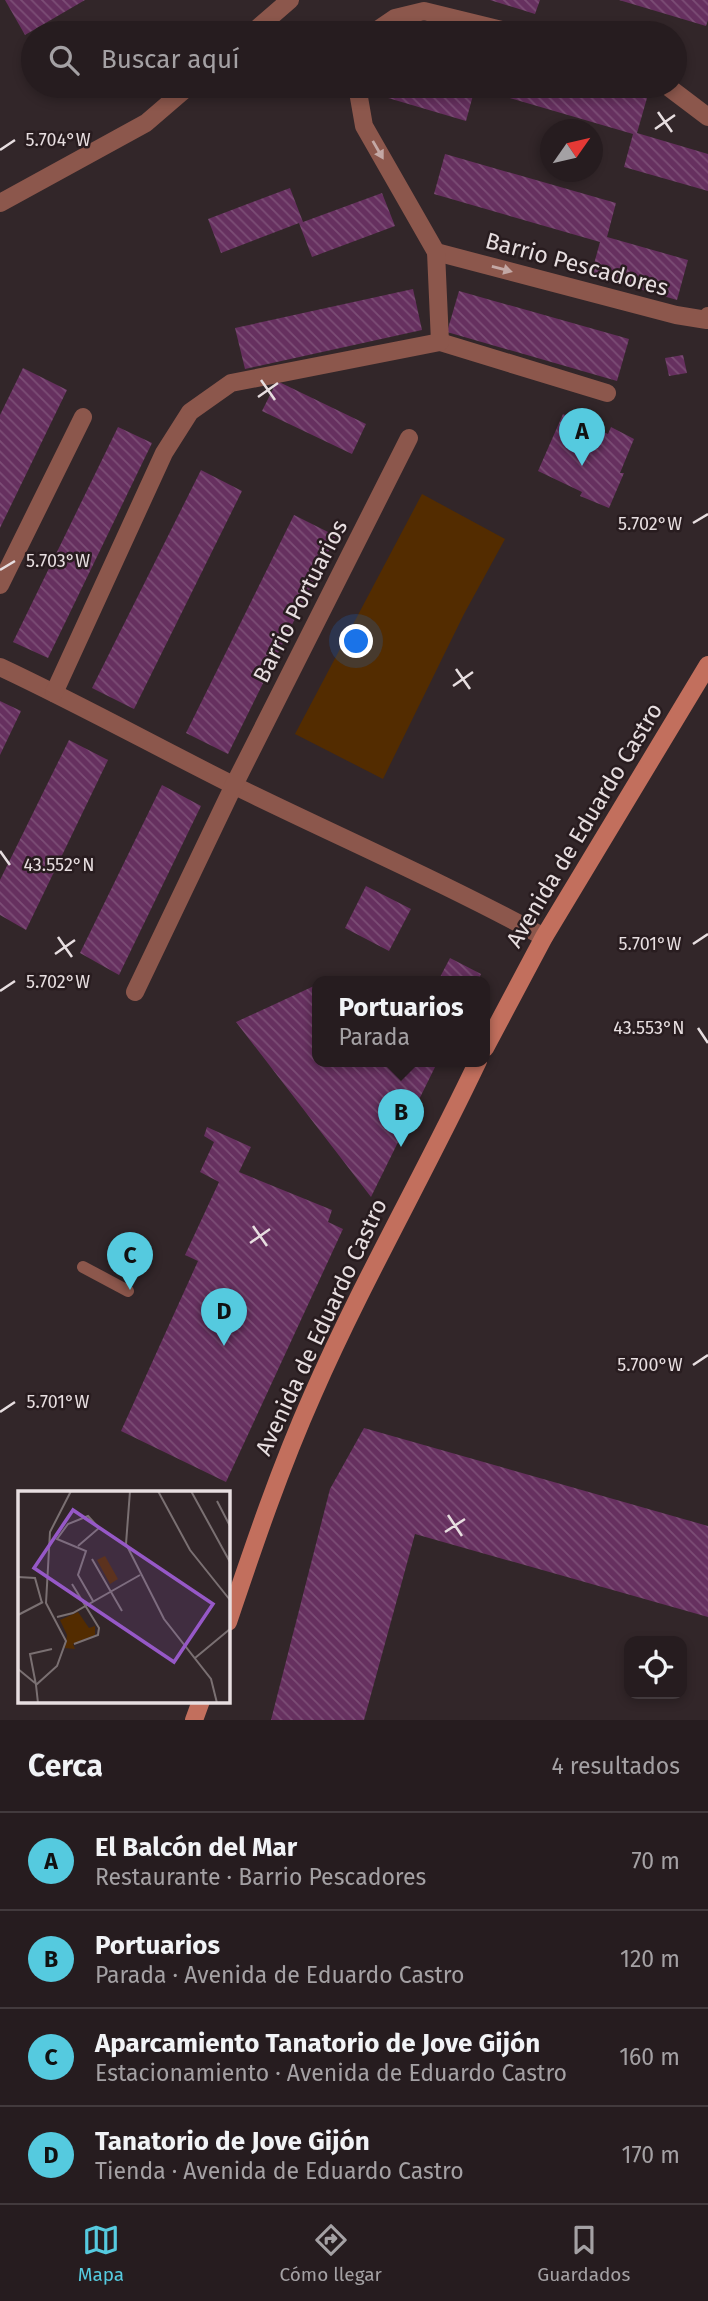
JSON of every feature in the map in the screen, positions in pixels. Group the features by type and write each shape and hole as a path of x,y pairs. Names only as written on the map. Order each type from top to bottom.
{"street":[{"path":"266,21 290,0"},
{"path":"391,21 424,11 465,21"},
{"path":"0,203 146,123 175,98"},
{"path":"359,98 364,126 436,252 440,342"},
{"path":"683,98 708,117"},
{"name":"Barrio Pescadores","path":"436,252 676,315 708,319"},
{"path":"54,693 164,453 190,412 231,383 440,342 607,393"},
{"path":"0,585 83,417"},
{"name":"Barrio Portuarios","path":"135,992 234,785 409,438"},
{"name":"Avenida de Eduardo Castro","path":"490,1039 544,937 708,665"},
{"path":"0,667 234,785 435,880 544,937"},
{"name":"Avenida de Eduardo Castro","path":"229,1619 273,1489 314,1392 475,1067"},
{"path":"194,1720 201,1702"}],"lane":[{"path":"83,1267 128,1291"}],"shaded area":[{"path":"422,494 505,539 464,614 383,779 295,734"}],"building":[{"path":"5,0 85,0 49,21 21,21 21,28"},
{"path":"490,0 540,0 535,14"},
{"path":"619,0 708,0 708,20 706,26"},
{"path":"388,98 472,98 466,121"},
{"path":"509,98 647,98 637,133 708,154 708,191 624,167 633,134 603,125 603,119 581,119"},
{"path":"445,154 616,203 607,237 688,260 677,300 591,275 600,242 434,194"},
{"path":"290,188 303,222 382,193 395,226 312,257 299,223 221,253 208,219"},
{"path":"413,289 422,330 245,369 235,328"},
{"path":"459,291 629,339 617,381 447,332"},
{"path":"683,355 687,373 669,376 665,358"},
{"path":"23,368 67,390 0,528 0,415"},
{"path":"277,381 366,424 352,454 262,411"},
{"path":"563,414 608,434 611,427 634,439 620,473 624,473 609,508 580,496 582,492 538,471"},
{"path":"118,427 152,443 48,658 13,642"},
{"path":"201,470 242,491 134,709 92,688"},
{"path":"294,515 336,536 228,754 186,733"},
{"path":"0,701 21,711 0,755"},
{"path":"69,740 108,760 26,930 0,915 0,880"},
{"path":"162,785 201,806 119,975 80,953"},
{"path":"366,886 411,909 389,951 345,928"},
{"path":"450,958 481,974 480,976 441,976"},
{"path":"312,987 312,1067 435,1067 371,1197 236,1022"},
{"path":"207,1127 251,1147 239,1172 332,1210 328,1222 343,1229 226,1482 121,1431 198,1261 185,1255 219,1182 200,1172 214,1142 204,1136"},
{"path":"364,1428 708,1526 708,1617 415,1534 364,1720 271,1720 330,1489"}],"place":[{"name":"El Balcón del Mar","path":"582,466"},
{"name":"Portuarios","path":"401,1147"},
{"name":"Aparcamiento Tanatorio de Jove Gijón","path":"130,1290"},
{"name":"Tanatorio de Jove Gijón","path":"224,1346"}]}
